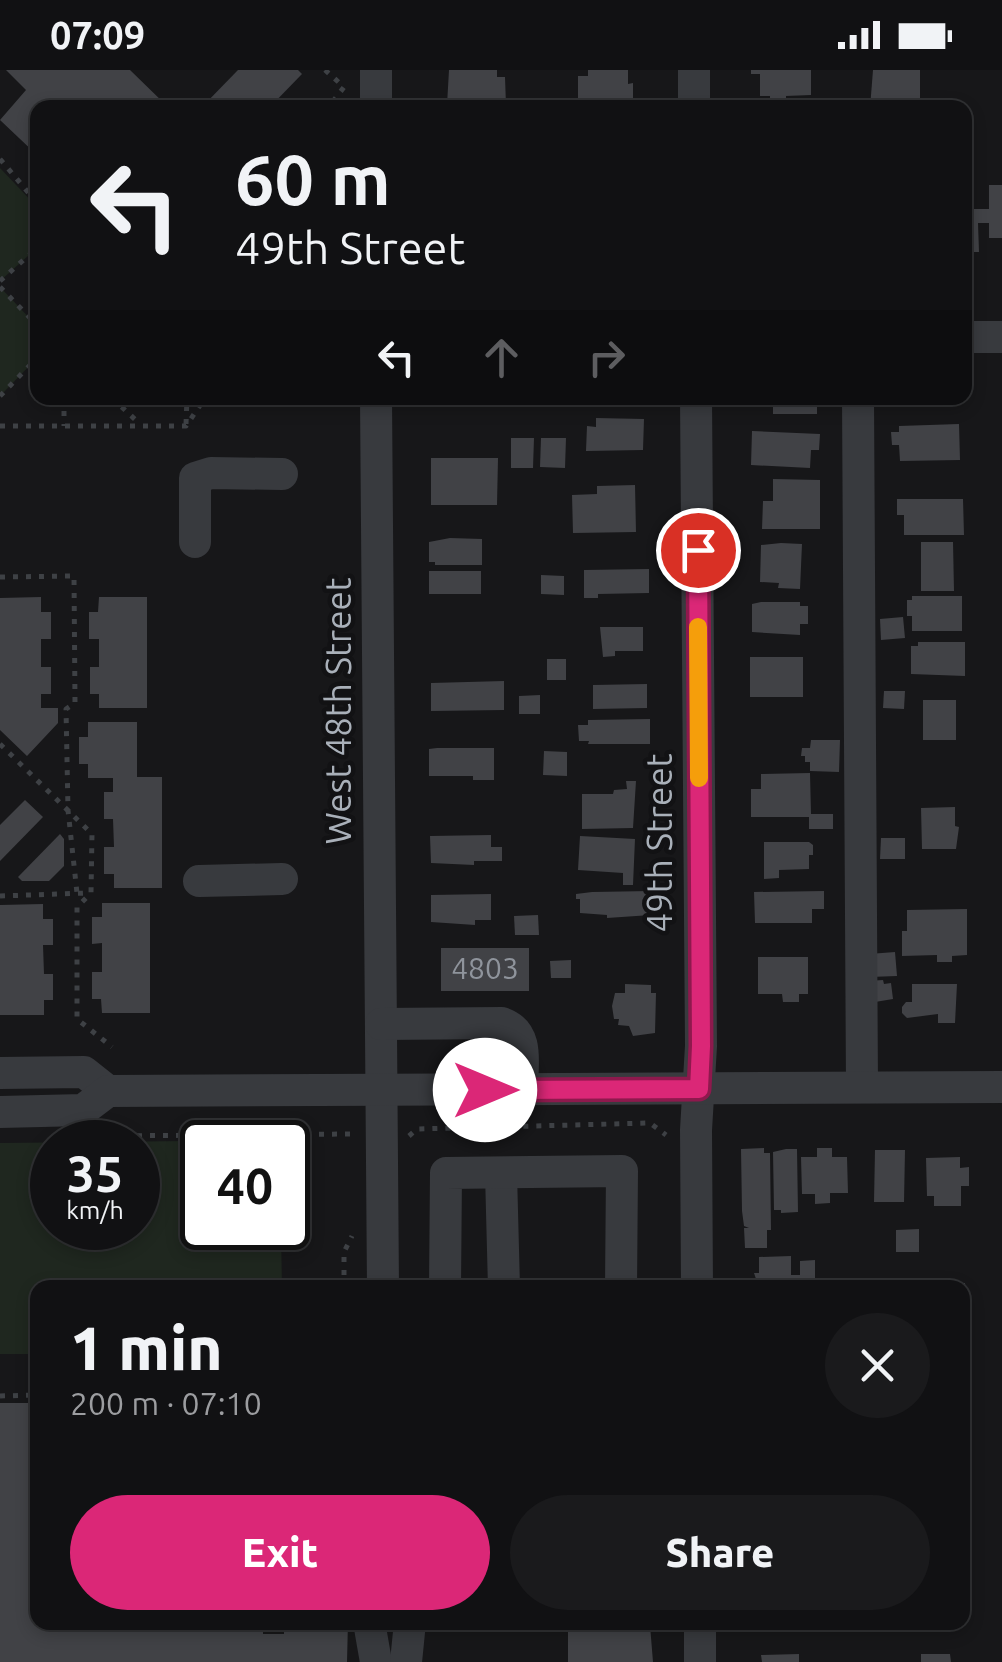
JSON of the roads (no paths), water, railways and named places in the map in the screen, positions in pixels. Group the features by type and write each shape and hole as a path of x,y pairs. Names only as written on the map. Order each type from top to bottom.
{"street":[{"path":"694,70 694,100"},
{"path":"972,337 1002,337"},
{"name":"West 48th Street","path":"376,405 383,1276"},
{"name":"49th Street","path":"696,405 701,1046 697,1280"},
{"path":"858,405 862,1088"},
{"path":"195,542 196,478 211,473 282,474"},
{"path":"200,882 282,880"},
{"path":"381,1024 502,1023 515,1028 521,1036 522,1090"},
{"path":"0,1073 84,1072 108,1091"},
{"path":"0,1112 83,1110 108,1091 1002,1087"},
{"path":"445,1280 446,1173 622,1171 621,1280"},
{"path":"501,1172 504,1280"},
{"path":"370,1630 376,1662"},
{"path":"406,1662 409,1630"},
{"path":"700,1630 700,1662"}]}
